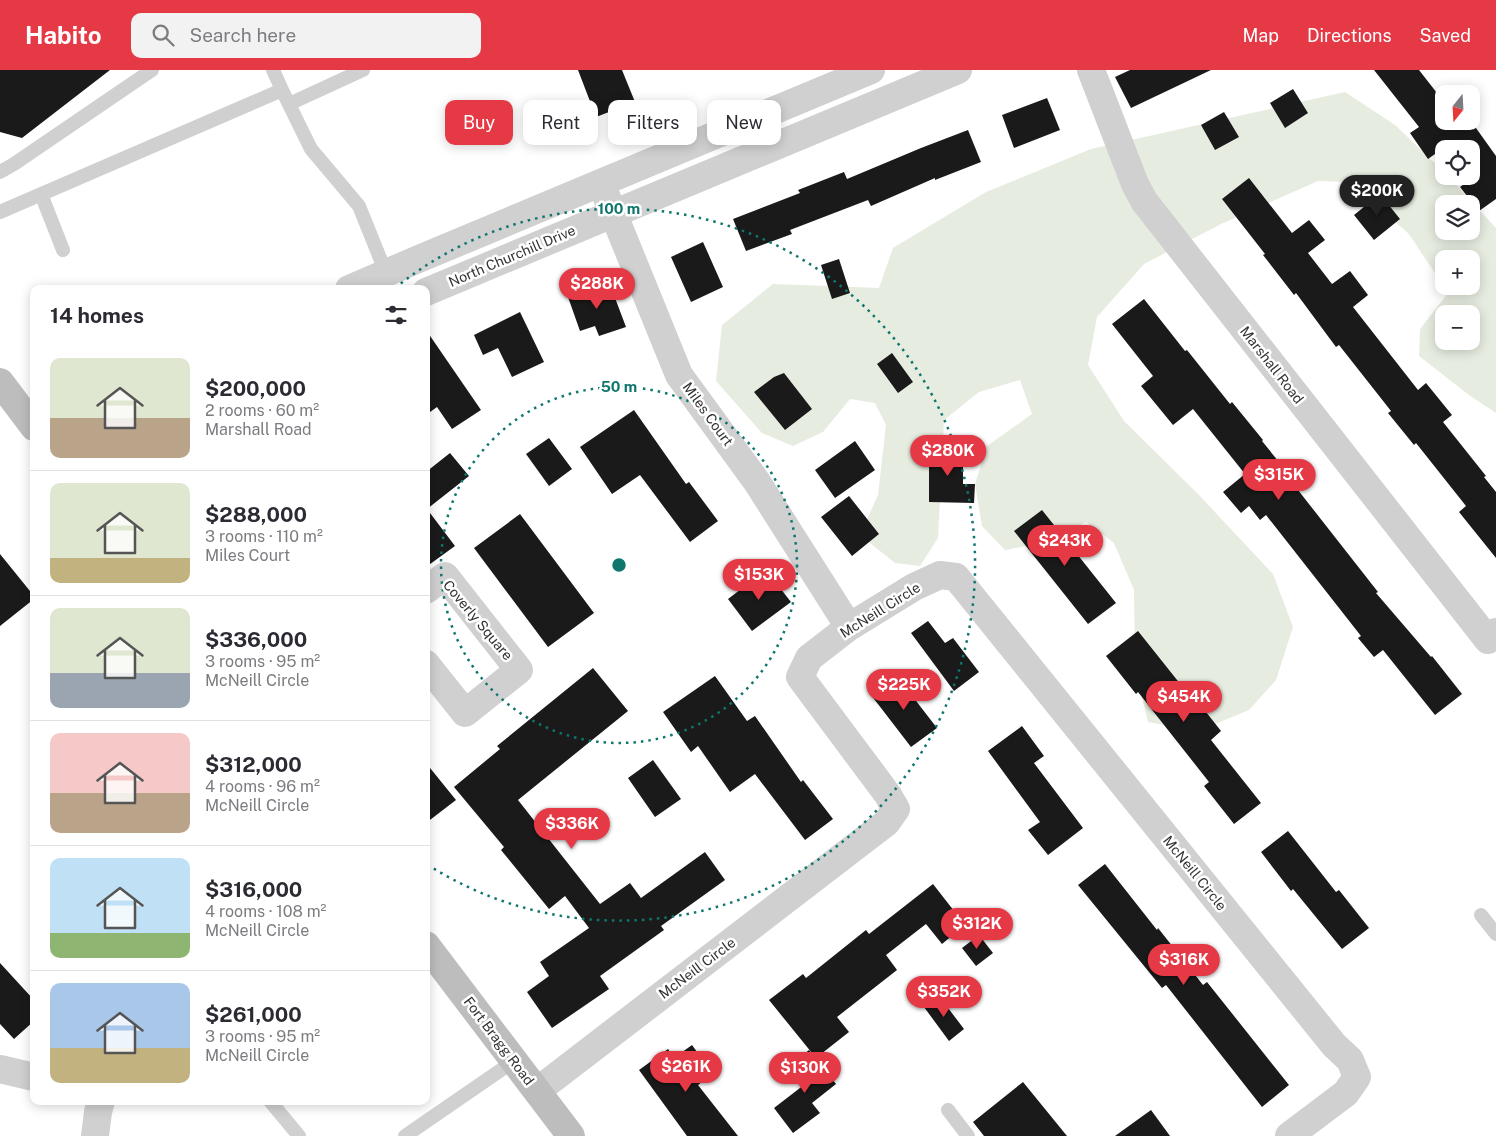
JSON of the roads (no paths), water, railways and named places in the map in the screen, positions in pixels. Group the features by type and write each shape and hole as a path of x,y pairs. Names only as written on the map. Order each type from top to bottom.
{"main road":[{"path":"0,382 30,422"},
{"name":"Fort Bragg Road","path":"430,950 571,1136"}],"street":[{"path":"358,285 871,70"},
{"name":"North Churchill Drive","path":"430,290 958,70"},
{"name":"Marshall Road","path":"1091,70 1135,184 1144,202 1493,641"},
{"name":"Miles Court","path":"601,183 679,375 757,482 849,627"},
{"name":"McNeill Circle","path":"537,1091 886,823 896,809 800,677 809,658 849,627 914,586 940,575 956,577 1328,1037 1350,1060 1357,1077 1346,1093 1289,1136"},
{"name":"Coverly Square","path":"430,587 444,576 519,670 465,713 430,669"},
{"path":"0,1069 30,1076"},
{"path":"95,1136 100,1105"}],"lane":[{"path":"0,172 152,70"},
{"path":"273,70 311,149 359,206 386,273"},
{"path":"289,104 362,70"},
{"path":"0,212 282,90"},
{"path":"41,194 63,250"},
{"path":"1481,915 1496,934"},
{"path":"405,1136 514,1062"},
{"path":"273,1105 298,1136"},
{"path":"948,1110 968,1136"}]}
